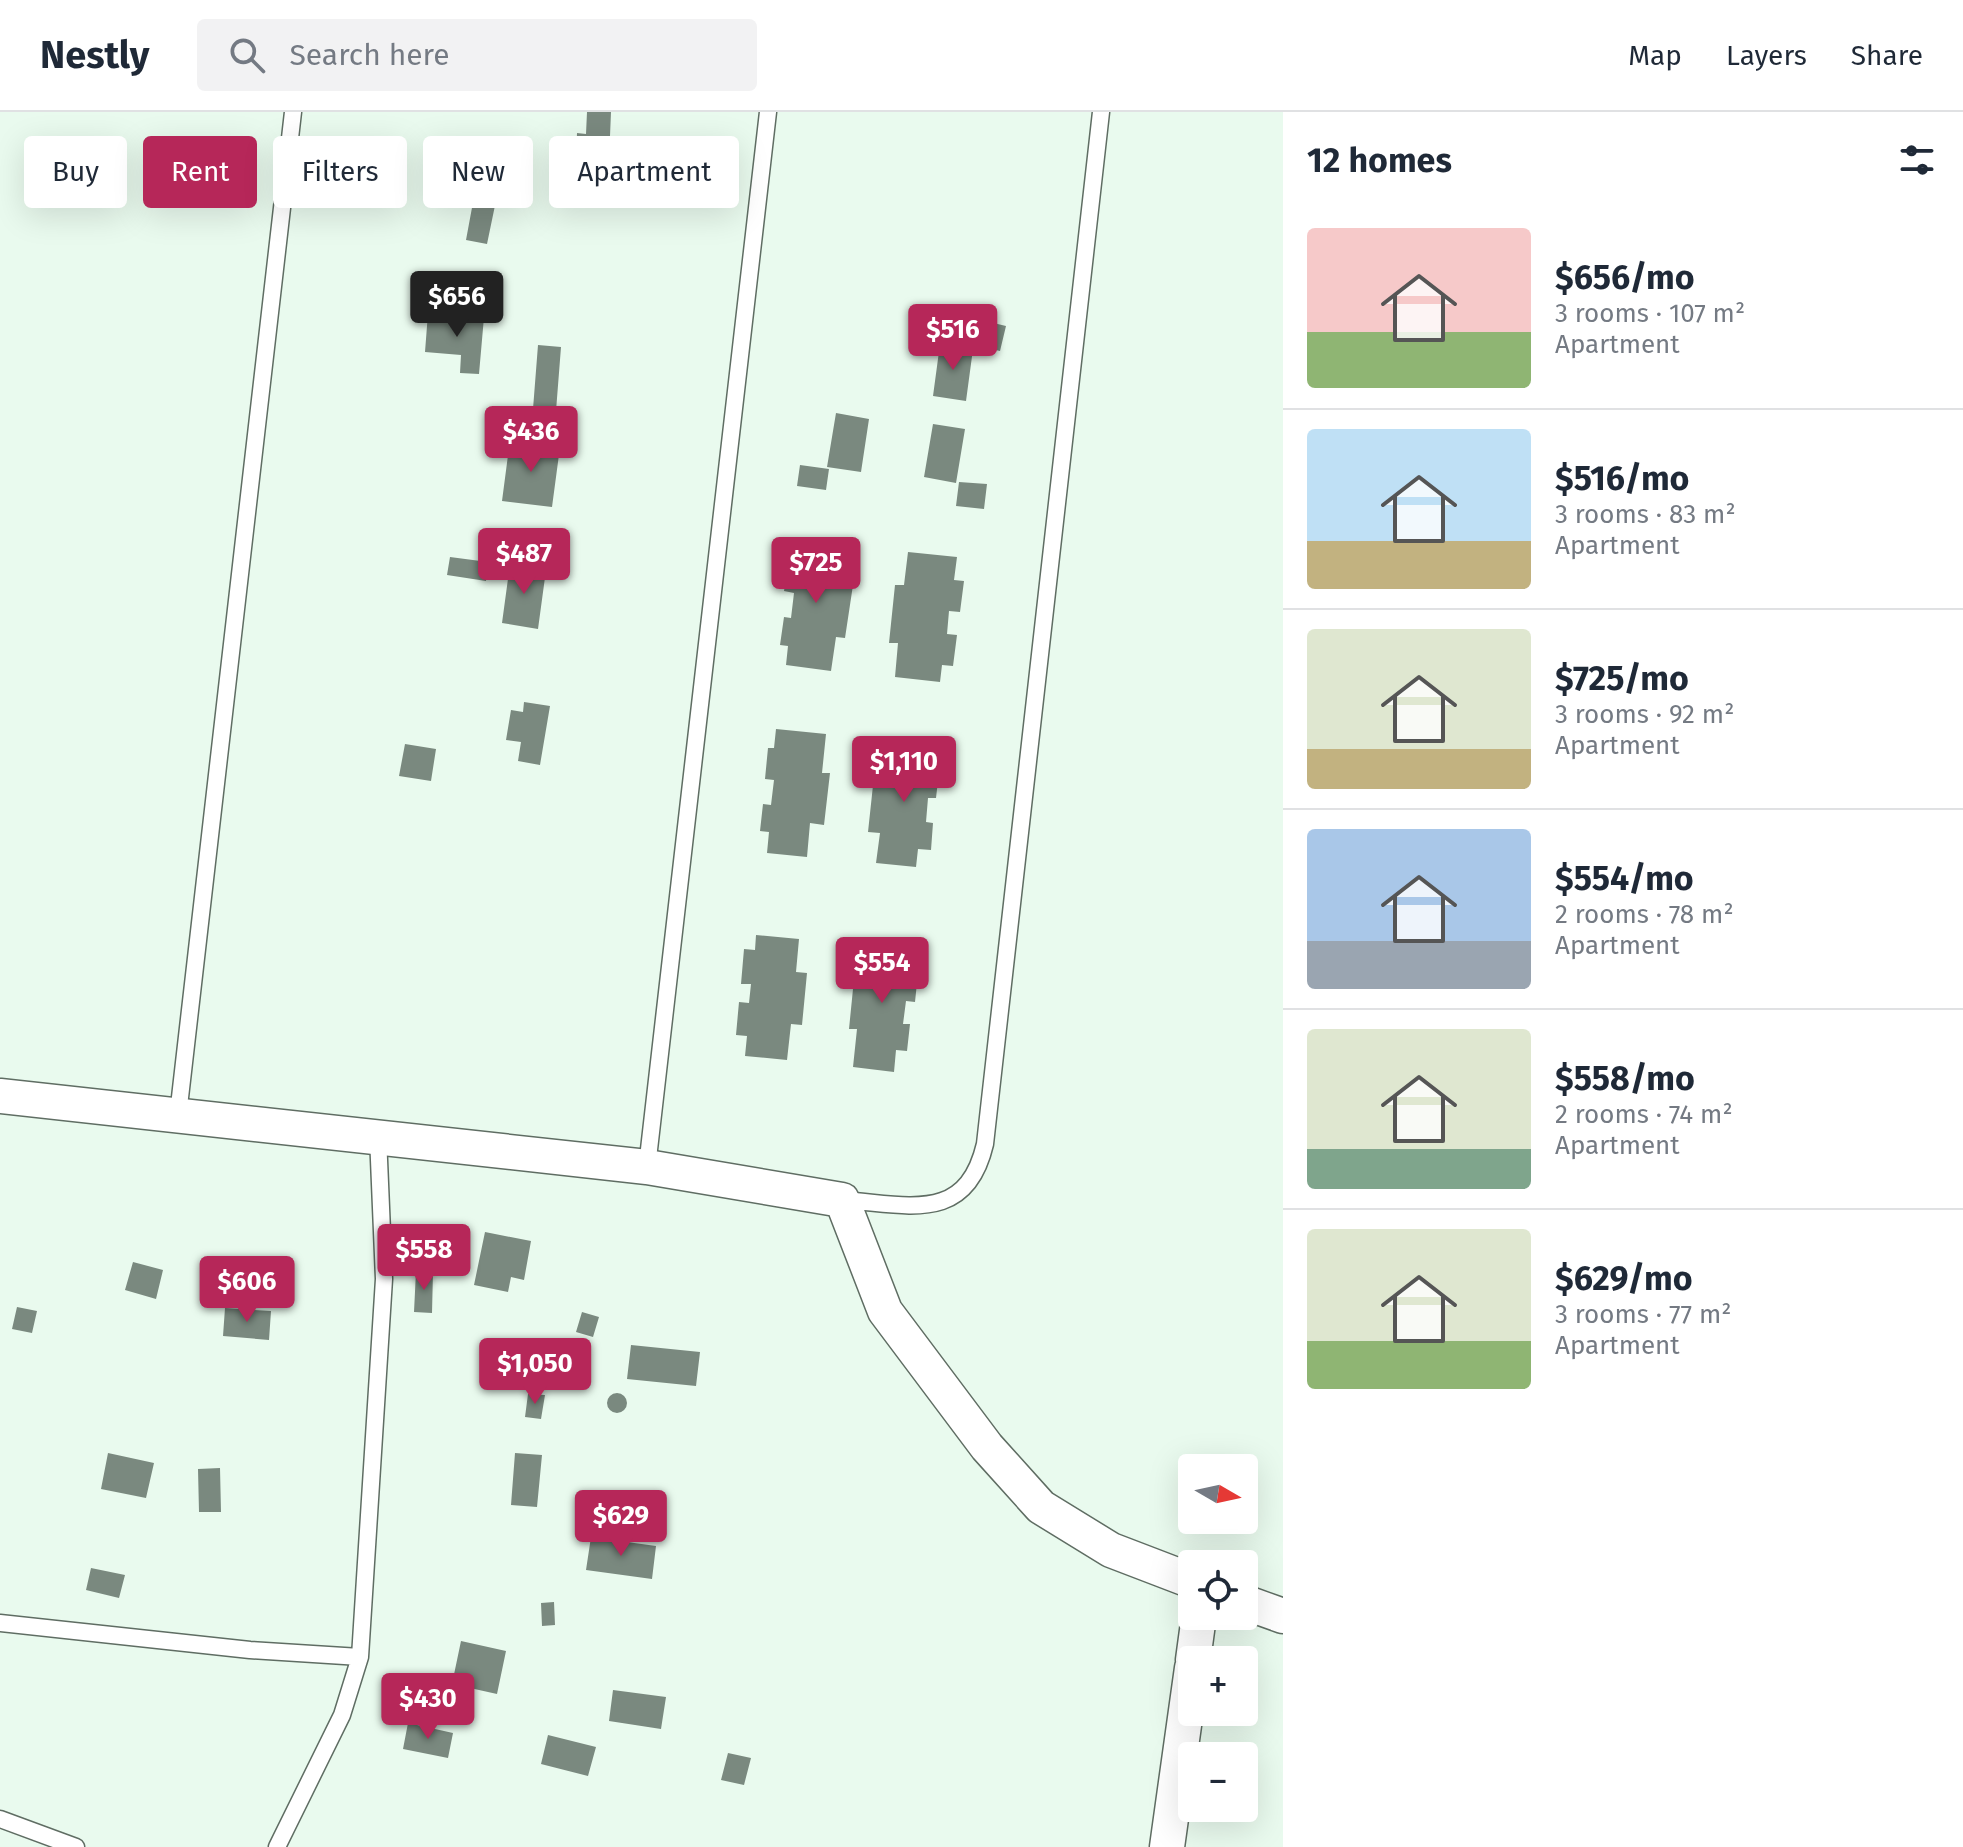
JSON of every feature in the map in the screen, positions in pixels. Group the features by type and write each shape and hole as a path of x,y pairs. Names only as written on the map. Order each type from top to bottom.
{"street":[{"path":"0,1096 647,1167 842,1200 885,1311 987,1447 1041,1507 1111,1550 1178,1576"},
{"path":"1258,1607 1283,1616"},
{"path":"1167,1847 1184,1726"}],"lane":[{"path":"178,1115 293,112"},
{"path":"647,1167 768,112"},
{"path":"842,1200 933,1206 966,1187 979,1171 985,1144 1101,112"},
{"path":"277,1847 342,1715 360,1657 384,1279 378,1136"},
{"path":"0,1623 250,1650 360,1657"},
{"path":"0,1819 76,1847"}],"building":[{"path":"587,112 611,112 610,136 577,136 577,133 586,134"},
{"path":"472,208 494,208 487,244 466,240"},
{"path":"428,313 484,317 479,374 460,373 461,355 425,352"},
{"path":"981,320 1006,326 1000,351 974,345"},
{"path":"940,344 973,349 966,401 933,396"},
{"path":"538,345 561,347 556,411 533,409"},
{"path":"836,413 869,419 861,472 827,467"},
{"path":"933,424 965,429 956,483 924,477"},
{"path":"510,440 560,447 552,507 502,501"},
{"path":"800,465 829,469 826,490 797,486"},
{"path":"959,482 987,484 984,509 956,506"},
{"path":"798,539 846,546 840,583 853,585 845,638 836,637 831,671 786,665 788,646 780,645 784,617 791,618 794,593 784,591 789,562 795,563"},
{"path":"908,552 957,557 954,580 964,581 960,612 949,611 947,634 957,635 953,666 942,665 940,682 895,677 898,643 889,643 895,585 904,585"},
{"path":"450,557 488,562 486,581 447,575"},
{"path":"510,564 546,570 538,629 502,623"},
{"path":"524,702 550,706 540,765 518,761 521,742 506,740 511,710 523,712"},
{"path":"776,729 826,734 822,773 830,773 824,825 810,823 807,857 767,853 769,832 760,831 763,804 771,805 774,780 765,779 768,748 774,748"},
{"path":"887,743 935,749 933,771 939,772 936,798 928,798 926,822 933,823 931,850 918,849 916,867 876,863 880,833 868,832 874,776 884,777"},
{"path":"405,744 436,749 431,781 399,776"},
{"path":"756,935 799,939 796,972 807,973 802,1025 791,1024 787,1060 745,1056 747,1036 736,1035 739,1002 749,1003 751,984 741,984 744,949 755,950"},
{"path":"865,941 913,947 910,973 918,973 915,1002 906,1001 903,1024 910,1024 907,1051 896,1050 894,1072 853,1067 857,1029 849,1029 854,979 860,979"},
{"path":"485,1232 531,1241 524,1280 511,1277 508,1292 474,1285"},
{"path":"133,1262 163,1270 156,1299 125,1290"},
{"path":"416,1271 433,1272 432,1313 414,1312"},
{"path":"17,1307 37,1311 32,1333 12,1329"},
{"path":"225,1308 271,1311 269,1340 223,1336"},
{"path":"582,1312 599,1317 593,1337 576,1332"},
{"path":"631,1345 700,1352 696,1386 627,1379"},
{"path":"617,1393 624,1396 627,1403 624,1410 617,1413 610,1410 607,1403 610,1396"},
{"path":"528,1394 545,1395 541,1419 525,1417"},
{"path":"108,1453 154,1463 146,1498 101,1489"},
{"path":"515,1453 542,1455 537,1507 511,1505"},
{"path":"220,1468 221,1512 199,1512 198,1469"},
{"path":"591,1537 656,1546 652,1579 586,1570"},
{"path":"91,1568 125,1575 119,1598 86,1590"},
{"path":"554,1602 555,1625 542,1626 541,1603"},
{"path":"461,1641 506,1651 497,1694 452,1684"},
{"path":"613,1690 666,1697 661,1729 609,1721"},
{"path":"408,1723 453,1733 448,1758 403,1749"},
{"path":"548,1735 596,1747 588,1776 541,1764"},
{"path":"728,1753 751,1758 744,1785 721,1780"}]}
